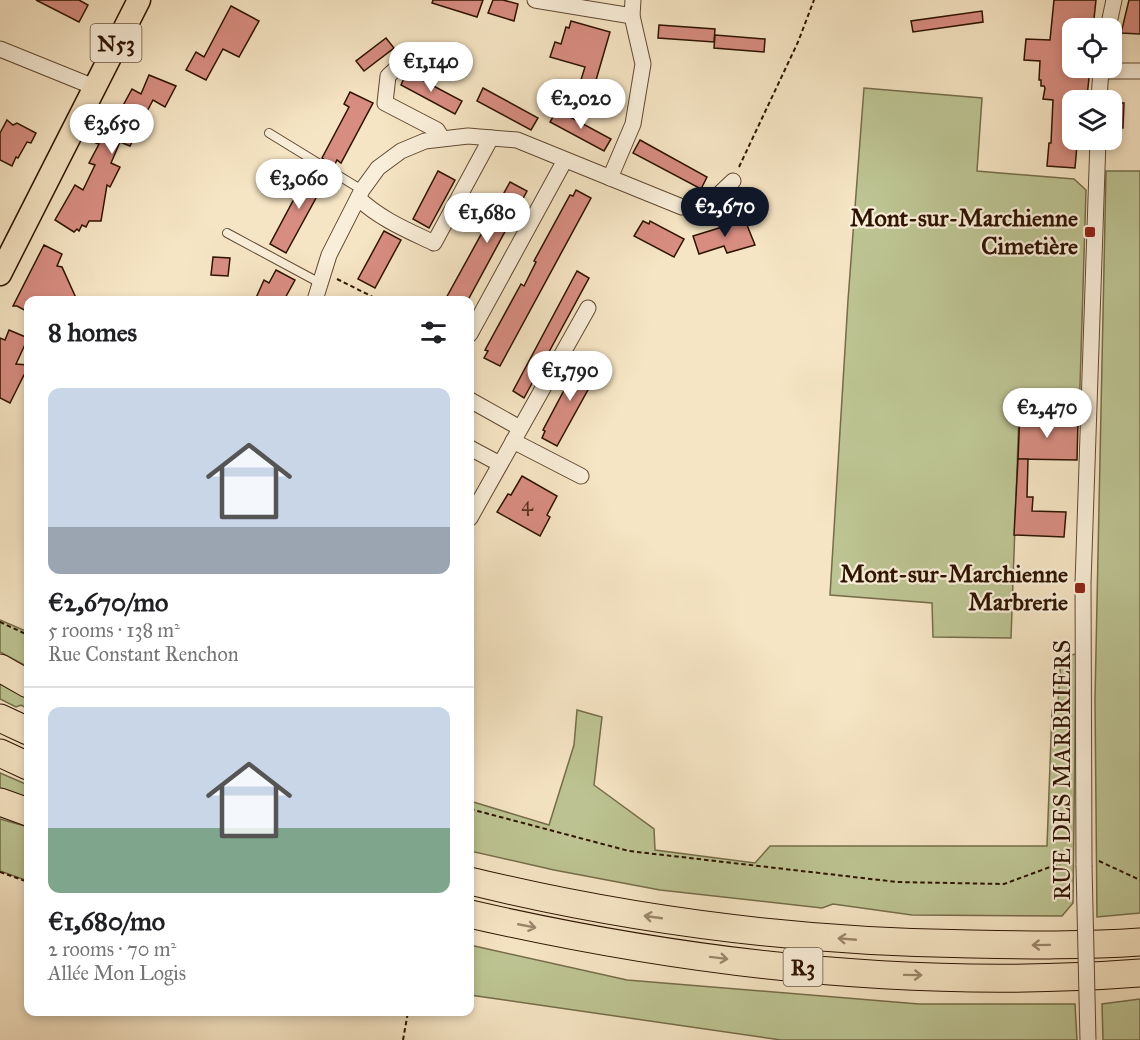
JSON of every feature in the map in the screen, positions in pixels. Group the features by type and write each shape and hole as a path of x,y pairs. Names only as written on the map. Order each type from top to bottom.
{"highway":[{"path":"0,668 24,682"},
{"path":"0,718 24,729"},
{"path":"0,753 24,763"},
{"path":"0,802 24,811"},
{"name":"R3","path":"474,882 632,914 764,932 893,943 1023,945 1140,942"},
{"name":"R3","path":"474,915 628,947 759,964 891,975 1021,978 1140,973"}],"main road":[{"name":"N53","path":"0,274 139,0"}],"street":[{"path":"535,0 632,8 643,64 633,124 610,178"},
{"path":"1110,18 1114,0"},
{"path":"0,49 94,87"},
{"path":"399,66 388,76 385,103 437,130 442,138"},
{"path":"1122,70 1140,71"},
{"path":"316,296 329,255 360,194 378,168 401,151 425,141 468,136 517,140 682,207 712,201 733,181"},
{"path":"360,194 372,210 434,243 491,138"},
{"name":"RUE DES MARBRIERS","path":"1088,1040 1084,860 1083,583 1098,150"},
{"path":"474,327 565,160"},
{"path":"474,511 588,308"},
{"path":"474,403 516,434 581,476"},
{"path":"474,450 500,464"}],"lane":[{"path":"269,133 360,194"},
{"path":"227,233 311,280 322,278"}],"path":[{"path":"733,181 798,42 814,0"},
{"path":"322,278 369,296"},
{"path":"0,622 24,633"},
{"path":"474,810 629,851 897,882 1004,884 1084,860 1140,880"},
{"path":"0,872 24,881"},
{"path":"403,1040 406,1016"}],"green space":[{"path":"864,88 982,98 977,171 1074,179 1086,190 1079,418 1019,413 1011,638 933,637 932,603 830,595"},
{"path":"1106,171 1140,171 1140,913 1097,917 1095,699"},
{"path":"0,620 24,630 24,665 0,652"},
{"path":"1076,654 1073,903 1062,916 912,915 833,904 822,908 660,890 474,852 474,802 549,825 574,745 577,710 602,717 594,785 654,829 655,850 755,863 770,846 1047,846 1052,710 1058,703 1061,657"},
{"path":"0,681 24,695 24,707 21,705 16,707 0,699"},
{"path":"0,773 24,783 24,800 0,792"},
{"path":"0,819 24,826 24,880 0,871"},
{"path":"474,946 627,980 919,1004 1075,1004 1077,1040 781,1040 474,996"},
{"path":"1140,999 1140,1040 1103,1040 1102,1004"}],"building":[{"path":"36,0 79,0 88,5 79,22"},
{"path":"433,0 483,0 477,17 432,3"},
{"path":"493,0 518,4 514,21 488,13"},
{"path":"1054,0 1096,0 1094,18 1062,18 1062,78 1089,78 1088,90 1062,90 1062,150 1077,150 1075,168 1047,166 1049,143 1051,143 1053,100 1043,99 1045,88 1041,86 1041,80 1039,80 1040,61 1024,60 1026,39 1050,40"},
{"path":"1129,0 1140,0 1140,34 1122,33"},
{"path":"231,6 259,21 239,57 223,49 206,80 186,70 196,52 204,57"},
{"path":"982,11 983,22 913,32 911,21"},
{"path":"571,21 610,32 594,87 580,83 585,67 550,57 555,42 561,44 566,27 569,28"},
{"path":"659,25 715,29 714,42 658,38"},
{"path":"715,35 765,39 764,52 714,48"},
{"path":"386,38 394,48 364,71 356,61"},
{"path":"407,72 462,101 455,114 401,85"},
{"path":"149,75 176,86 165,107 153,100 142,121 146,122 139,136 135,136 130,146 120,142 111,163 120,167 110,187 107,185 101,221 89,221 86,227 82,225 79,231 77,229 74,232 55,220 75,185 83,190 95,165 89,163 99,144 96,143 104,127 108,129 111,121 114,122 132,89 141,94"},
{"path":"483,88 538,118 531,130 477,101"},
{"path":"350,92 373,103 341,163 337,160 334,166 322,158 349,107 344,104"},
{"path":"1122,103 1124,103 1123,128"},
{"path":"557,110 611,139 604,151 550,122"},
{"path":"7,120 13,125 17,123 36,133 31,143 27,142 18,158 16,157 12,166 0,160 0,133"},
{"path":"640,140 707,177 701,189 633,153"},
{"path":"310,169 315,171 316,169 328,176 286,253 270,244"},
{"path":"438,171 455,180 429,228 413,219"},
{"path":"510,182 527,191 470,296 447,296"},
{"path":"576,190 591,198 500,366 484,358 488,351 485,350 521,284 524,286 536,262 534,261 570,195 573,196"},
{"path":"745,220 755,245 727,253 724,246 699,254 693,236"},
{"path":"643,221 649,224 650,221 684,239 674,257 634,236"},
{"path":"384,231 401,240 375,288 358,279"},
{"path":"44,245 62,254 57,266 62,267 75,296 24,296 24,310 13,306"},
{"path":"213,257 230,258 228,276 211,275"},
{"path":"276,270 295,280 286,296 257,296 264,280 269,283"},
{"path":"577,271 589,278 524,398 513,391"},
{"path":"9,330 24,336 24,347 16,364 24,365 24,375 10,403 0,398 0,338 5,340"},
{"path":"584,359 600,368 557,446 542,438 545,431 543,430 578,364 581,365"},
{"path":"1020,411 1034,413 1034,420 1078,421 1077,460 1018,459"},
{"path":"1018,459 1028,459 1027,497 1033,497 1032,511 1066,512 1064,537 1014,535"},
{"path":"522,476 557,496 540,536 497,512 508,494 511,495"}],"place":[{"name":"Mont-sur-Marchienne Cimetière","path":"1090,232"},
{"name":"Mont-sur-Marchienne Marbrerie","path":"1080,588"}]}
